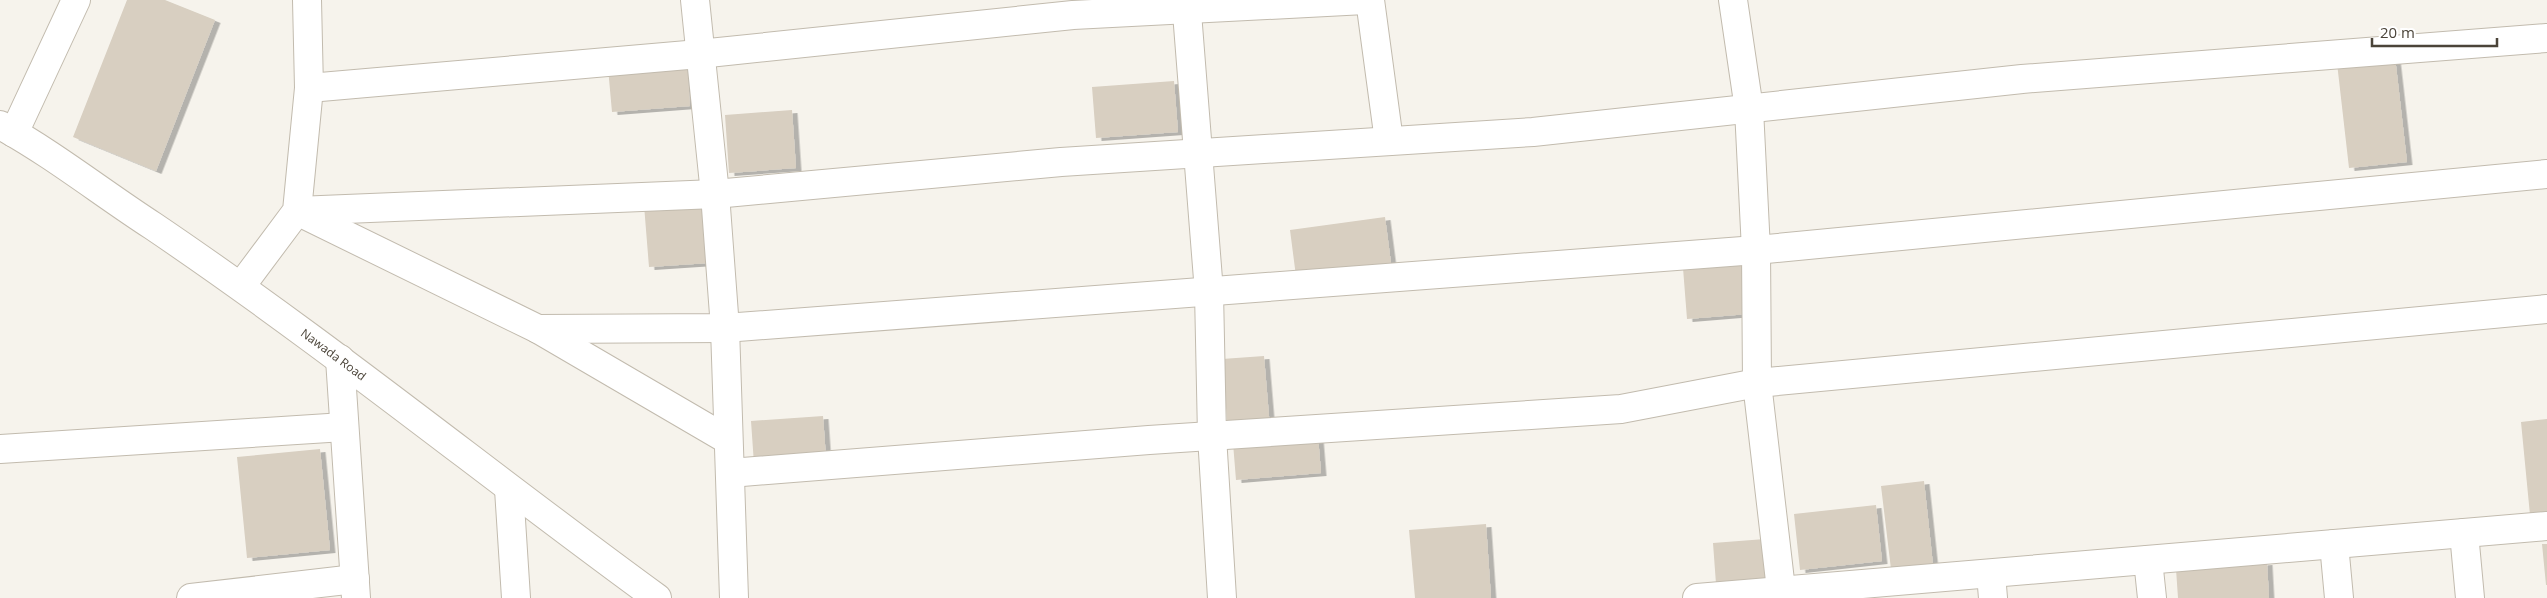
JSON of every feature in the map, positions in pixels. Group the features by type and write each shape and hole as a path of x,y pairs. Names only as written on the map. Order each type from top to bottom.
{"street":[{"path":"7,129 76,0"},
{"path":"241,286 297,211 308,88 307,0"},
{"path":"695,0 699,54 715,194 725,328 734,598"},
{"path":"308,88 699,54 1186,5 1365,0"},
{"path":"1370,0 1389,141"},
{"path":"1733,0 1748,108 1756,250 1757,383 1781,595"},
{"path":"1186,5 1196,153 1209,292 1212,436 1222,598"},
{"path":"297,211 715,194 1061,162 1533,132 2022,79 2547,38"},
{"name":"Nawada Road","path":"7,129 241,286 340,358 509,489 654,597"},
{"path":"538,328 725,328 1209,292 1756,250 2547,174"},
{"path":"297,211 538,328 728,440"},
{"path":"730,473 1212,436 1621,409 1757,383 2547,309"},
{"path":"191,598 355,589 340,358"},
{"path":"0,449 344,427"},
{"path":"509,489 516,598"},
{"path":"1697,598 1992,586 2148,560 2547,526"},
{"path":"2464,533 2470,598"},
{"path":"2334,544 2339,598"},
{"path":"2148,560 2152,598"}],"building":[{"path":"127,0 165,0 215,20 156,171 73,137"},
{"path":"2395,57 2407,162 2349,168 2337,63"},
{"path":"687,62 690,106 612,112 608,68"},
{"path":"1174,81 1178,132 1096,138 1092,87"},
{"path":"792,110 796,168 729,173 725,115"},
{"path":"705,200 709,263 649,267 644,205"},
{"path":"1385,217 1392,271 1297,284 1290,230"},
{"path":"1744,263 1748,314 1687,319 1683,268"},
{"path":"1264,356 1270,428 1228,431 1222,359"},
{"path":"823,416 826,458 754,464 751,421"},
{"path":"2547,419 2547,513 2530,515 2521,422"},
{"path":"1318,436 1321,473 1236,480 1233,443"},
{"path":"320,449 330,550 247,558 237,457"},
{"path":"1924,481 1933,565 1891,569 1881,486"},
{"path":"1876,505 1882,561 1800,570 1794,514"},
{"path":"1486,524 1491,598 1415,598 1409,530"},
{"path":"1765,539 1768,580 1716,584 1713,543"},
{"path":"2542,544 2547,544 2547,585 2546,585"},
{"path":"2267,562 2269,598 2178,598 2176,569"}]}
